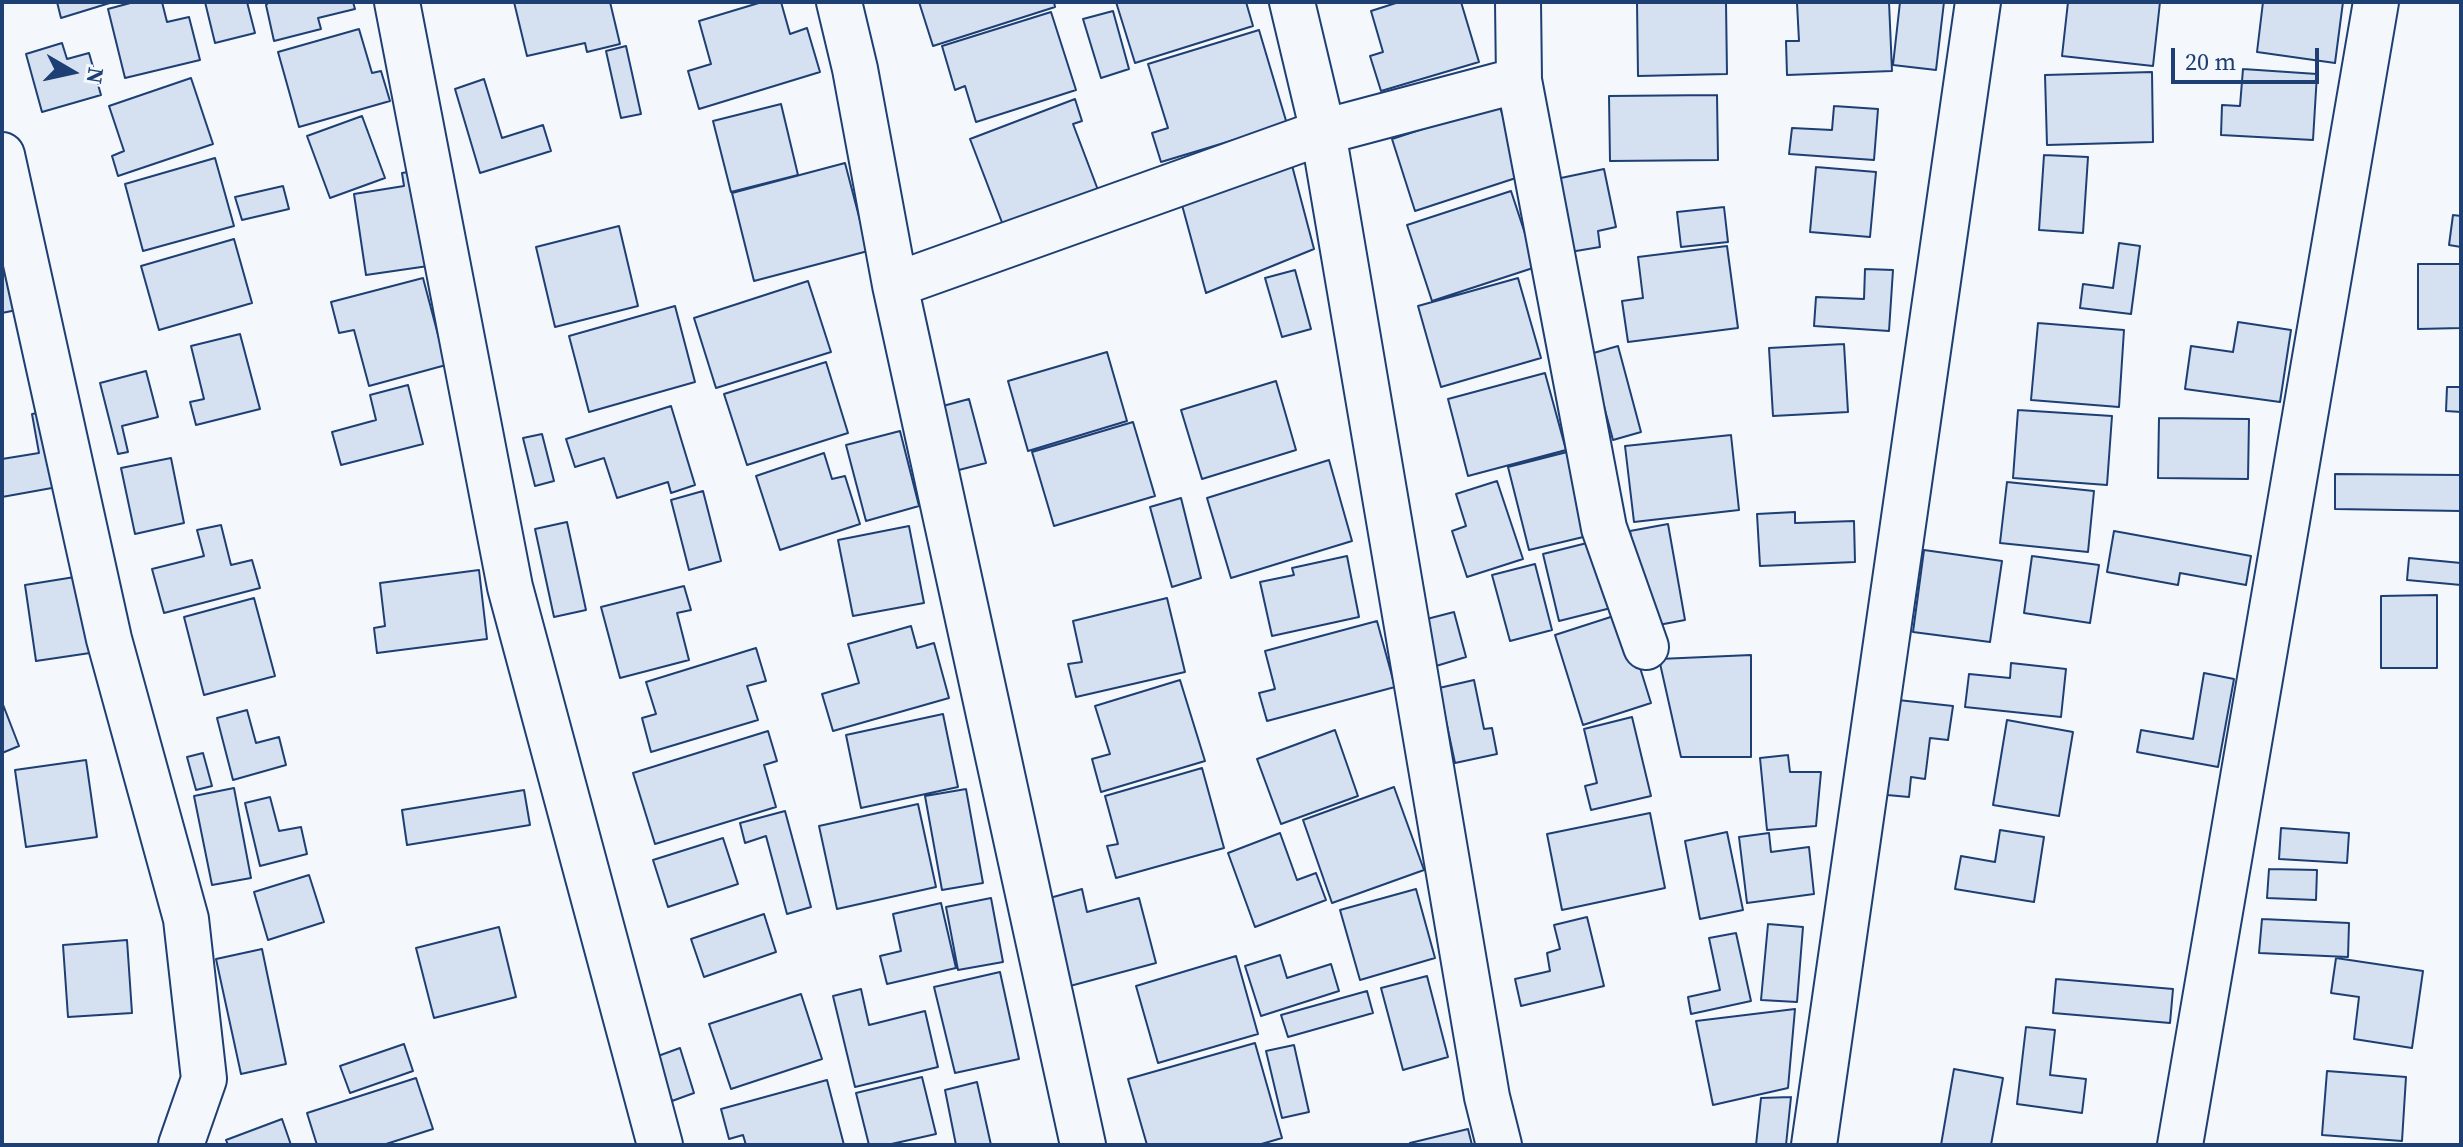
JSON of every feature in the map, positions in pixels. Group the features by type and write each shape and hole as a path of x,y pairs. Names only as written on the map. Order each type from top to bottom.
{"street":[{"path":"397,2 510,587 660,1145"},
{"path":"839,2 855,69 895,285 1083,1145"},
{"path":"1292,2 1323,132 1487,1097 1499,1145"},
{"path":"1518,2 1519,80 1604,528 1646,647"},
{"path":"1814,1145 1978,2"},
{"path":"2180,1145 2376,2"},
{"path":"895,285 1323,132 1519,80"},
{"path":"2,155 109,639 186,919 204,1079 181,1145"}],"building":[{"path":"57,2 113,2 61,18"},
{"path":"134,2 162,2 167,22 189,17 200,60 125,78 108,9"},
{"path":"205,2 247,2 255,33 215,43"},
{"path":"269,2 353,2 355,9 318,18 321,29 274,41 266,5"},
{"path":"514,2 610,2 620,44 587,52 585,43 527,56"},
{"path":"762,2 781,2 790,34 807,28 820,72 699,109 688,71 711,64 699,21"},
{"path":"919,2 1054,2 1055,7 933,46"},
{"path":"1116,2 1246,2 1253,26 1135,63"},
{"path":"1399,2 1461,2 1479,62 1381,91 1370,56 1383,52 1371,11"},
{"path":"1637,2 1726,2 1727,74 1638,76"},
{"path":"1889,2 1892,71 1787,75 1786,41 1799,41 1797,3"},
{"path":"1900,2 1944,2 1936,70 1893,65"},
{"path":"2068,2 2160,2 2153,66 2062,56"},
{"path":"2263,2 2343,2 2335,63 2257,52"},
{"path":"1113,11 1129,69 1101,78 1083,19"},
{"path":"1051,12 1076,90 976,122 965,86 955,90 942,46"},
{"path":"359,29 372,73 381,71 390,101 299,127 278,52"},
{"path":"1259,30 1287,124 1161,162 1152,133 1168,128 1148,64"},
{"path":"62,43 67,59 89,53 101,95 42,112 26,54"},
{"path":"626,46 641,114 621,118 606,51"},
{"path":"2243,69 2317,74 2313,140 2221,135 2222,105 2240,106"},
{"path":"2152,72 2153,142 2047,145 2045,75"},
{"path":"191,78 213,144 118,176 112,156 124,151 109,106"},
{"path":"484,79 502,138 543,125 551,151 480,173 455,89"},
{"path":"1717,95 1718,160 1610,161 1609,96"},
{"path":"1075,99 1082,121 1073,124 1098,190 1003,225 970,139"},
{"path":"781,104 798,175 731,192 713,121"},
{"path":"1499,104 1522,176 1415,211 1392,139"},
{"path":"1834,106 1878,109 1874,160 1789,154 1792,128 1832,130"},
{"path":"362,116 385,178 330,198 307,136"},
{"path":"1289,154 1314,249 1206,293 1179,194"},
{"path":"2044,155 2088,157 2083,233 2039,230"},
{"path":"215,158 234,226 143,251 125,184"},
{"path":"845,163 868,251 754,281 732,193"},
{"path":"1816,167 1876,172 1870,237 1810,232"},
{"path":"427,169 442,264 366,275 354,194 404,186 402,173"},
{"path":"1604,169 1616,227 1598,231 1600,247 1570,252 1556,179"},
{"path":"283,186 289,209 242,220 235,197"},
{"path":"1511,191 1536,267 1432,301 1407,225"},
{"path":"1724,207 1728,242 1681,247 1677,212"},
{"path":"2453,215 2461,216 2461,247 2449,245"},
{"path":"619,226 638,306 555,327 536,247"},
{"path":"234,239 252,303 159,330 141,266"},
{"path":"2,240 31,307 2,313"},
{"path":"2119,243 2140,246 2131,314 2080,308 2083,284 2113,288"},
{"path":"1727,246 1738,328 1628,342 1622,301 1643,298 1638,257"},
{"path":"2418,264 2461,264 2461,328 2418,329"},
{"path":"1865,269 1893,270 1889,331 1814,326 1816,297 1864,299"},
{"path":"1295,270 1311,329 1282,337 1265,278"},
{"path":"423,278 446,365 369,386 354,330 339,333 331,302"},
{"path":"1518,278 1541,358 1441,387 1418,306"},
{"path":"808,281 831,352 716,388 694,318"},
{"path":"675,306 695,382 589,412 569,336"},
{"path":"2238,322 2291,330 2280,402 2185,389 2191,346 2233,352"},
{"path":"2038,323 2124,330 2119,407 2031,400"},
{"path":"240,334 260,409 196,425 190,402 204,399 191,346"},
{"path":"1844,344 1848,412 1773,416 1769,348"},
{"path":"1618,346 1641,432 1613,440 1590,354"},
{"path":"1107,352 1127,421 1028,451 1008,381"},
{"path":"826,362 848,433 747,465 724,394"},
{"path":"146,371 158,417 122,426 128,452 118,454 100,383"},
{"path":"1545,373 1566,450 1468,476 1448,399"},
{"path":"1276,381 1296,450 1202,479 1181,410"},
{"path":"408,385 423,444 341,465 332,432 376,420 370,395"},
{"path":"2447,387 2461,387 2461,412 2446,411"},
{"path":"969,399 986,463 955,471 939,407"},
{"path":"671,406 695,485 671,493 668,482 617,498 604,458 575,467 566,439"},
{"path":"2018,410 2112,416 2107,485 2013,478"},
{"path":"50,411 63,486 2,497 2,459 39,453 32,414"},
{"path":"2159,418 2249,419 2248,479 2158,478"},
{"path":"1133,422 1155,496 1054,526 1032,452"},
{"path":"900,431 919,506 866,521 846,445"},
{"path":"542,434 554,481 535,486 523,438"},
{"path":"1731,435 1739,510 1634,522 1625,446"},
{"path":"1579,449 1600,533 1529,550 1508,467"},
{"path":"824,453 832,479 845,476 860,524 780,550 756,476"},
{"path":"171,458 184,523 135,534 121,468"},
{"path":"1329,460 1352,541 1231,578 1207,498"},
{"path":"2335,474 2461,475 2461,511 2335,509"},
{"path":"1497,481 1523,559 1467,577 1452,531 1466,526 1456,494"},
{"path":"2007,482 2094,491 2088,552 2000,543"},
{"path":"703,491 721,561 689,570 671,500"},
{"path":"1181,498 1201,578 1172,587 1150,507"},
{"path":"1795,512 1795,523 1854,521 1855,562 1760,566 1757,514"},
{"path":"567,522 586,610 554,617 535,529"},
{"path":"1668,524 1685,620 1648,627 1630,531"},
{"path":"221,525 231,565 252,560 260,588 164,613 152,569 204,556 197,530"},
{"path":"909,526 924,603 853,616 838,540"},
{"path":"2114,531 2251,556 2246,585 2180,573 2178,585 2107,572"},
{"path":"1599,540 1615,607 1559,621 1543,554"},
{"path":"1924,550 2002,561 1990,642 1913,632"},
{"path":"1347,556 1359,617 1272,636 1260,582 1294,575 1292,568"},
{"path":"2032,556 2099,565 2090,623 2024,613"},
{"path":"2409,558 2461,563 2461,585 2407,580"},
{"path":"1535,564 1552,630 1510,641 1492,575"},
{"path":"479,570 487,639 377,653 374,628 385,626 380,583"},
{"path":"87,575 82,600 90,653 36,661 25,585"},
{"path":"684,586 691,610 677,613 689,660 620,678 601,607"},
{"path":"2437,595 2437,668 2381,668 2381,596"},
{"path":"254,598 275,676 204,695 184,617"},
{"path":"1167,598 1185,672 1076,697 1068,664 1082,662 1073,621"},
{"path":"1454,612 1466,657 1436,666 1423,620"},
{"path":"1623,613 1651,703 1583,725 1555,635"},
{"path":"1377,621 1395,687 1267,721 1259,693 1275,689 1265,651"},
{"path":"911,626 917,648 934,643 949,698 833,731 822,694 859,683 848,644"},
{"path":"756,648 766,681 747,686 758,720 651,752 642,718 656,714 646,682"},
{"path":"1751,655 1751,757 1681,757 1659,659"},
{"path":"2011,663 2066,669 2061,717 1965,707 1969,674 2010,678"},
{"path":"2204,673 2234,679 2218,767 2137,752 2141,730 2193,739"},
{"path":"1180,680 1205,761 1101,792 1092,759 1110,754 1095,706"},
{"path":"1474,680 1484,729 1492,728 1497,754 1455,763 1439,688"},
{"path":"1898,700 1953,706 1948,740 1930,738 1925,779 1911,777 1909,797 1887,795"},
{"path":"2,702 19,746 2,753"},
{"path":"247,710 256,743 279,737 286,765 233,780 217,718"},
{"path":"943,714 958,787 861,808 846,735"},
{"path":"1632,717 1651,796 1591,810 1585,786 1597,783 1584,729"},
{"path":"2007,720 2073,732 2059,816 1993,805"},
{"path":"1335,730 1358,796 1281,824 1257,759"},
{"path":"768,731 777,761 764,765 776,807 655,844 633,773"},
{"path":"203,753 212,786 196,790 187,757"},
{"path":"1788,755 1790,772 1821,772 1816,826 1767,830 1760,758"},
{"path":"86,760 97,837 26,847 15,770"},
{"path":"1202,768 1224,848 1116,878 1107,846 1118,844 1105,796"},
{"path":"1394,787 1424,870 1332,903 1303,820"},
{"path":"234,788 251,878 212,885 194,796"},
{"path":"966,789 983,883 942,890 925,796"},
{"path":"524,790 530,825 407,845 402,810"},
{"path":"270,797 279,831 301,827 307,854 260,866 245,803"},
{"path":"918,804 936,887 837,909 819,826"},
{"path":"785,811 811,907 787,914 766,836 745,843 740,823"},
{"path":"1650,813 1665,888 1562,910 1547,834"},
{"path":"2281,828 2349,833 2347,863 2279,859"},
{"path":"2000,830 2044,837 2034,902 1955,889 1961,856 1995,862"},
{"path":"1727,832 1743,910 1700,919 1685,841"},
{"path":"1280,833 1297,880 1316,873 1326,900 1255,927 1228,853"},
{"path":"1769,833 1771,852 1809,847 1814,894 1747,903 1739,837"},
{"path":"723,838 738,884 668,907 653,860"},
{"path":"2269,869 2317,870 2316,900 2267,898"},
{"path":"309,875 324,922 268,940 254,892"},
{"path":"1082,889 1087,912 1139,898 1156,963 1070,986 1046,899"},
{"path":"1416,889 1435,958 1360,980 1340,910"},
{"path":"991,898 1003,962 958,970 946,907"},
{"path":"941,903 956,968 887,984 880,956 901,951 893,914"},
{"path":"764,914 776,952 704,977 691,939"},
{"path":"1587,917 1604,986 1521,1006 1515,979 1550,971 1547,953 1560,949 1554,925"},
{"path":"2262,919 2349,923 2348,957 2259,953"},
{"path":"1768,924 1803,927 1797,1002 1761,1000"},
{"path":"499,927 516,997 434,1018 416,948"},
{"path":"1736,933 1751,1001 1691,1014 1688,997 1720,990 1709,938"},
{"path":"127,940 132,1013 68,1017 63,945"},
{"path":"262,949 286,1064 241,1074 216,959"},
{"path":"1280,955 1287,978 1331,964 1339,991 1261,1016 1245,966"},
{"path":"1236,956 1258,1034 1158,1063 1136,986"},
{"path":"2336,958 2423,971 2412,1048 2354,1039 2359,997 2331,993"},
{"path":"1000,972 1019,1059 955,1073 934,987"},
{"path":"1427,976 1448,1057 1403,1070 1381,988"},
{"path":"2056,979 2173,989 2170,1023 2053,1013"},
{"path":"861,989 869,1025 925,1011 938,1067 855,1087 833,996"},
{"path":"1367,991 1373,1013 1288,1037 1281,1015"},
{"path":"801,994 822,1059 731,1089 709,1024"},
{"path":"1795,1009 1788,1088 1713,1105 1696,1021"},
{"path":"2026,1027 2055,1030 2050,1075 2086,1079 2082,1113 2017,1104"},
{"path":"1255,1043 1282,1138 1258,1145 1147,1145 1128,1079"},
{"path":"404,1044 413,1071 350,1093 340,1066"},
{"path":"1294,1045 1309,1112 1282,1118 1266,1051"},
{"path":"680,1048 694,1093 672,1101 658,1056"},
{"path":"1954,1069 2003,1078 1991,1145 1941,1145"},
{"path":"2327,1071 2406,1077 2402,1141 2322,1135"},
{"path":"922,1077 936,1134 887,1145 869,1145 856,1093"},
{"path":"416,1078 433,1129 383,1145 317,1145 307,1113"},
{"path":"827,1080 844,1145 746,1145 743,1135 729,1139 721,1109"},
{"path":"977,1082 991,1145 956,1145 945,1090"},
{"path":"1791,1097 1786,1145 1756,1145 1761,1098"},
{"path":"282,1119 291,1145 228,1145 226,1140"},
{"path":"1468,1129 1472,1145 1410,1143"}]}
